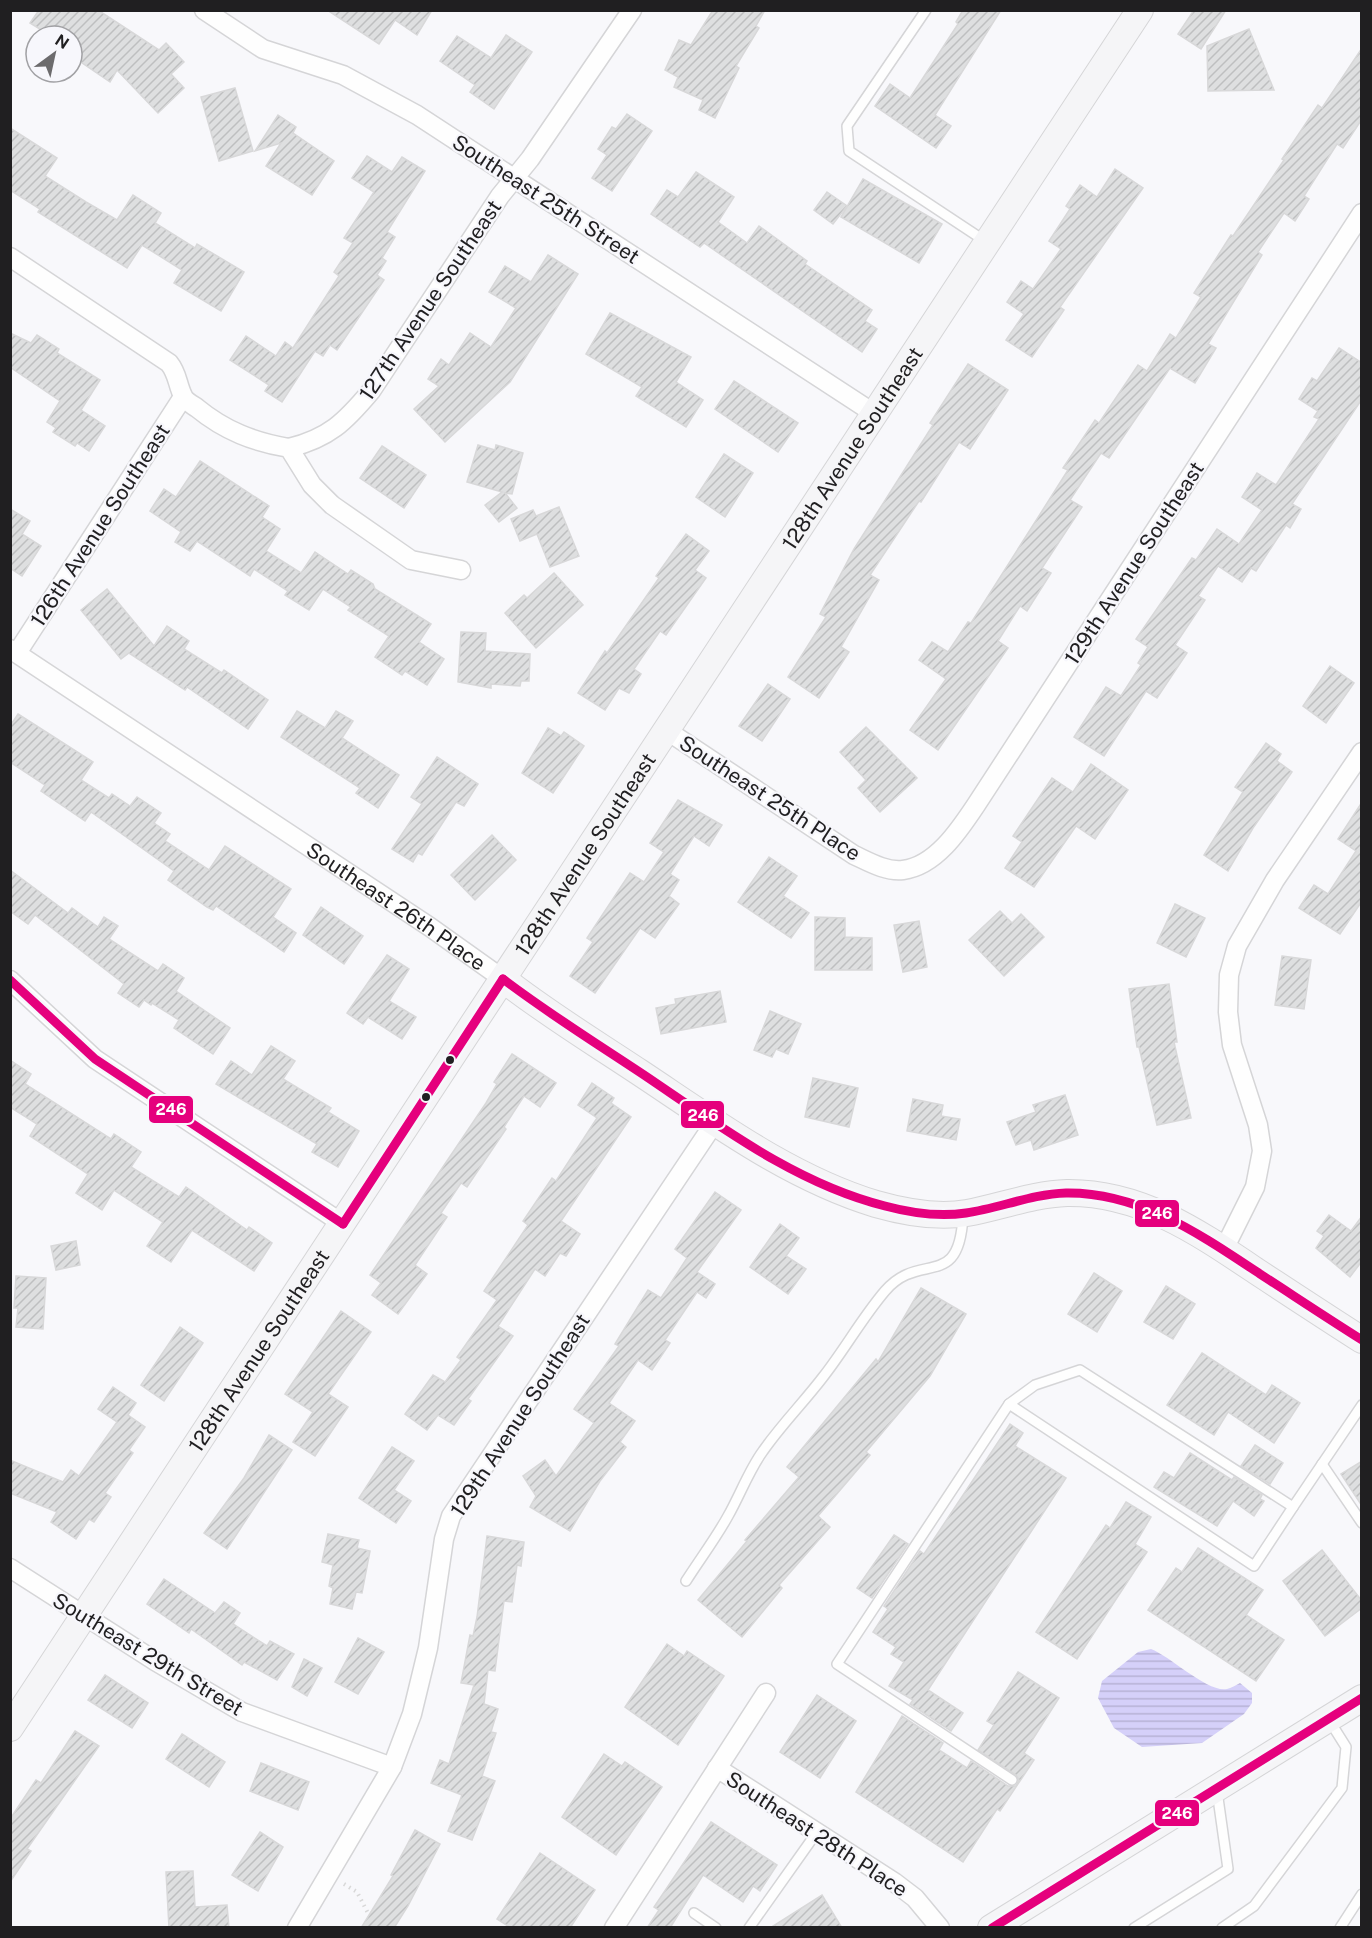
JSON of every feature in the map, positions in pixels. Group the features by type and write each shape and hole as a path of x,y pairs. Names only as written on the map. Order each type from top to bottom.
{"street":[{"name":"Southeast 25th Street","path":"204,10 263,49 343,75 399,106 876,414"},
{"name":"127th Avenue Southeast","path":"290,448 326,435 349,417 371,391 514,179 632,10"},
{"name":"128th Avenue Southeast","path":"10,1728 1140,10"},
{"name":"129th Avenue Southeast","path":"875,865 904,870 915,866 931,857 960,829 1362,213"},
{"path":"10,257 169,363 177,372 183,397 232,433 259,443 290,448 312,485 332,505 411,560 461,570"},
{"name":"126th Avenue Southeast","path":"14,650 183,397"},
{"name":"Southeast 26th Place","path":"14,650 447,938 503,979 715,1122 777,1160 839,1191 877,1204 920,1213 964,1213 1065,1193 1097,1194 1157,1212 1224,1249 1362,1340"},
{"name":"Southeast 25th Place","path":"666,730 854,855 875,865"},
{"path":"1224,1249 1255,1187 1262,1151 1258,1125 1232,1046 1229,1023 1229,975 1237,946 1275,880 1362,752"},
{"path":"10,980 95,1059 343,1224"},
{"name":"129th Avenue Southeast","path":"297,1928 392,1767 412,1714 428,1648 444,1539 451,1516 715,1122"},
{"name":"Southeast 29th Street","path":"10,1568 202,1691 244,1714 392,1767"},
{"path":"614,1928 766,1693"},
{"path":"992,1927 1362,1698"},
{"name":"Southeast 28th Place","path":"717,1768 908,1893 940,1928"}],"lane":[{"path":"926,10 847,126 849,151 988,244"},
{"path":"686,1581 727,1517 761,1452 823,1377 876,1301 894,1280 906,1273 942,1266 952,1260 958,1249 964,1213"},
{"path":"1012,1780 837,1664 1009,1404 1035,1385 1080,1370 1293,1507"},
{"path":"1009,1404 1254,1566 1362,1405"},
{"path":"1322,1464 1362,1523"},
{"path":"1222,1928 1254,1906 1342,1788 1346,1747 1329,1719"},
{"path":"1134,1928 1228,1869 1217,1789"},
{"path":"749,1928 817,1832"},
{"path":"1340,1928 1362,1894"},
{"path":"694,1913 716,1928"}],"path":[{"path":"329,1874 357,1892 369,1915"}],"shaded area":[{"path":"1151,1649 1200,1680 1219,1689 1227,1689 1240,1683 1252,1693 1252,1703 1244,1714 1202,1743 1142,1747 1114,1728 1098,1698 1102,1681 1138,1652"}],"building":[{"path":"39,10 98,10 159,50 166,43 184,62 171,74 184,88 158,113 117,70 110,82 84,64 84,24 30,23"},
{"path":"327,10 432,10 417,35 395,20 379,44"},
{"path":"713,10 765,10 756,26 759,28 736,66 739,68 715,118 699,110 703,100 674,87 678,77 665,70 679,40 691,45"},
{"path":"963,10 1001,10 935,115 951,126 936,148 875,106 890,84 910,98 958,24 956,22"},
{"path":"1194,10 1226,10 1201,49 1178,34"},
{"path":"1249,29 1274,90 1208,91 1207,46"},
{"path":"506,35 532,52 494,109 470,92 475,85 440,61 457,36 491,58"},
{"path":"1362,48 1362,119 1343,148 1337,144 1304,196 1309,199 1295,221 1284,213 1258,252 1262,255 1208,344 1216,348 1195,383 1170,368 1109,458 1101,453 1070,500 1082,507 1042,568 1051,573 1027,611 1020,606 998,641 1008,648 938,750 910,730 946,679 919,660 932,642 948,652 968,622 971,623 1068,470 1063,468 1095,420 1099,423 1138,365 1147,371 1170,334 1176,338 1201,297 1194,293 1231,235 1233,236 1284,160 1282,159 1318,105 1322,108"},
{"path":"235,88 253,151 219,161 201,97"},
{"path":"627,114 652,131 612,191 592,178 607,155 598,149 612,127 616,129"},
{"path":"278,115 296,127 293,133 334,161 312,195 266,166 281,143 255,151"},
{"path":"10,128 57,158 45,176 86,202 117,220 133,195 161,213 155,223 195,248 197,244 244,272 221,311 174,283 182,270 142,245 127,268 38,212 40,209 10,190"},
{"path":"367,156 392,172 402,157 425,171 387,232 395,237 382,258 386,261 377,275 384,280 337,350 330,345 323,356 315,351 282,402 265,391 269,385 230,360 246,336 276,356 285,342 293,348 339,276 334,272 353,243 344,238 374,192 352,178"},
{"path":"1115,169 1143,188 1060,307 1064,310 1032,357 1006,340 1024,314 1007,302 1021,281 1033,289 1061,249 1049,241 1070,209 1066,206 1080,185 1097,197"},
{"path":"696,172 734,197 718,222 747,243 759,226 807,261 805,264 872,310 865,321 877,329 862,352 704,243 700,247 651,214 667,190 678,197"},
{"path":"863,179 942,224 919,263 841,217"},
{"path":"827,192 847,206 833,224 814,210"},
{"path":"548,255 578,274 510,382 445,442 414,409 439,386 428,379 441,359 449,365 470,333 491,347 516,308 489,292 505,266 531,282"},
{"path":"610,313 691,357 676,382 703,400 686,427 636,396 642,387 586,354"},
{"path":"10,333 31,343 37,335 59,349 57,353 100,380 81,410 105,426 89,451 77,443 75,446 53,432 56,428 47,422 60,401 10,367"},
{"path":"1339,348 1362,363 1362,399 1292,504 1301,509 1290,528 1286,525 1256,571 1251,568 1242,582 1218,566 1198,596 1205,600 1175,645 1187,653 1157,698 1146,691 1104,756 1074,737 1106,687 1121,696 1141,665 1138,663 1148,647 1136,639 1192,558 1196,560 1217,529 1239,544 1262,510 1242,497 1257,473 1276,485 1319,419 1314,417 1318,411 1299,399 1312,378 1317,381"},
{"path":"968,364 1008,390 970,449 959,442 870,575 879,580 841,647 849,652 819,698 788,677 826,617 820,614 854,549 933,425 930,423"},
{"path":"734,381 798,423 778,452 715,409"},
{"path":"478,445 495,450 496,445 523,453 512,494 505,493 517,508 499,522 485,505 502,492 467,482"},
{"path":"382,446 426,475 404,508 360,478"},
{"path":"724,454 753,473 725,517 696,497"},
{"path":"200,461 269,506 262,517 280,529 266,551 301,573 315,552 348,574 351,570 373,584 375,589 431,624 419,642 444,659 427,685 405,671 402,675 375,657 389,636 348,610 351,607 323,589 309,610 285,595 288,591 254,569 250,576 197,541 190,551 175,542 181,532 150,511 164,489 176,497"},
{"path":"559,507 579,556 550,567 537,534 520,541 511,519 533,510 536,516"},
{"path":"10,509 30,521 22,534 41,546 22,576 10,568"},
{"path":"686,534 709,551 695,570 706,578 666,635 660,631 634,669 641,674 629,693 619,688 605,710 578,693 605,651 607,653 659,578 656,576"},
{"path":"554,573 583,605 536,648 505,613 524,595 527,598"},
{"path":"107,589 154,646 167,626 189,641 184,649 222,673 224,670 268,700 248,729 187,687 185,690 129,653 121,659 81,610"},
{"path":"461,632 486,633 485,651 530,654 529,681 521,681 520,686 491,684 491,688 458,682"},
{"path":"1330,666 1354,683 1326,723 1303,706"},
{"path":"768,684 790,699 762,741 739,726"},
{"path":"297,711 325,728 336,711 353,721 342,738 399,775 378,808 356,793 360,788 281,737"},
{"path":"18,714 93,762 81,780 109,798 112,794 130,806 137,797 161,813 154,823 170,834 165,841 209,870 225,846 291,889 273,917 296,933 284,952 216,906 213,910 207,907 168,880 174,871 91,812 85,821 41,791 45,785 10,762 10,726"},
{"path":"866,727 917,778 880,812 858,788 866,780 840,752"},
{"path":"548,728 561,736 564,732 584,746 553,793 522,773"},
{"path":"1266,743 1281,754 1277,761 1292,772 1253,828 1228,871 1204,855 1243,792 1235,787"},
{"path":"437,757 478,784 464,806 456,802 422,855 418,853 413,862 392,849 422,804 411,797"},
{"path":"1091,764 1128,790 1095,839 1076,826 1034,887 1005,868 1022,842 1013,836 1052,778 1073,792"},
{"path":"678,800 722,825 709,846 694,836 670,874 679,880 669,896 679,904 655,938 640,928 595,993 570,976 593,942 587,938 630,873 644,882 664,852 650,843"},
{"path":"1362,802 1362,901 1340,934 1299,908 1314,885 1328,894 1356,851 1338,839"},
{"path":"492,835 516,860 475,900 451,875"},
{"path":"769,857 797,876 783,896 809,913 791,938 738,902"},
{"path":"10,870 68,913 72,908 98,927 104,917 118,926 109,939 158,971 163,964 184,978 176,991 230,1028 213,1054 174,1028 179,1020 152,1003 151,1005 144,1000 139,1007 118,993 124,984 35,915 28,924 10,911"},
{"path":"1175,904 1205,918 1186,957 1157,943"},
{"path":"321,907 363,936 344,964 303,935"},
{"path":"1000,911 1012,923 1021,914 1044,937 1004,976 969,940"},
{"path":"815,917 845,918 845,937 872,938 872,970 815,970"},
{"path":"919,921 927,967 903,972 894,925"},
{"path":"387,955 409,969 389,1001 416,1017 402,1039 368,1017 363,1024 347,1013"},
{"path":"1282,956 1311,960 1304,1009 1275,1005"},
{"path":"1169,984 1177,1042 1174,1042 1191,1118 1157,1125 1139,1047 1137,1047 1129,989"},
{"path":"720,991 726,1022 661,1034 656,1008 676,1004 675,999"},
{"path":"770,1011 801,1024 788,1054 776,1049 772,1057 754,1050"},
{"path":"271,1046 295,1061 283,1079 331,1108 328,1112 359,1131 338,1167 312,1152 317,1144 216,1084 231,1061 252,1075"},
{"path":"512,1054 556,1083 540,1107 524,1096 504,1127 506,1129 467,1187 461,1183 441,1213 447,1217 415,1265 427,1274 398,1314 372,1295 381,1283 370,1275 486,1103 497,1084 494,1082"},
{"path":"10,1060 31,1074 25,1084 111,1139 114,1134 141,1152 131,1167 179,1197 186,1187 247,1230 249,1227 272,1243 254,1271 192,1230 171,1262 147,1246 163,1222 114,1190 102,1210 76,1193 88,1174 30,1136 37,1124 10,1107"},
{"path":"813,1078 858,1088 849,1127 805,1117"},
{"path":"592,1083 614,1098 611,1103 631,1117 561,1221 580,1234 566,1256 560,1253 545,1276 535,1269 498,1326 513,1336 468,1399 471,1401 454,1425 438,1415 427,1430 405,1414 433,1375 445,1382 461,1360 457,1357 497,1300 484,1291 528,1225 523,1221 552,1178 556,1181 597,1118 578,1105"},
{"path":"1065,1095 1078,1135 1034,1150 1031,1140 1016,1145 1007,1122 1036,1112 1033,1105"},
{"path":"913,1099 943,1105 941,1116 960,1119 956,1140 907,1131"},
{"path":"715,1192 741,1210 697,1272 715,1284 706,1298 697,1292 665,1340 670,1343 652,1370 638,1360 609,1403 635,1421 620,1442 626,1447 600,1481 570,1531 530,1507 536,1496 523,1476 545,1460 556,1476 594,1423 574,1409 619,1346 615,1344 648,1290 661,1298 687,1258 675,1249"},
{"path":"1329,1215 1351,1231 1362,1216 1362,1261 1350,1277 1316,1248 1324,1236 1317,1231"},
{"path":"780,1224 799,1238 786,1256 806,1269 788,1294 750,1267"},
{"path":"76,1241 80,1265 56,1270 51,1246"},
{"path":"1094,1273 1122,1291 1097,1332 1068,1314"},
{"path":"16,1276 46,1278 43,1329 16,1327 18,1308 14,1308"},
{"path":"1166,1286 1195,1304 1173,1339 1144,1322"},
{"path":"921,1288 966,1314 930,1376 866,1452 870,1455 818,1516 830,1527 779,1585 782,1588 742,1637 698,1600 799,1477 787,1467 876,1359 878,1362"},
{"path":"341,1311 371,1332 328,1394 348,1407 315,1456 293,1442 313,1412 285,1394"},
{"path":"180,1327 203,1343 164,1401 141,1385"},
{"path":"1202,1353 1266,1395 1272,1385 1300,1403 1274,1443 1228,1412 1214,1435 1167,1405"},
{"path":"113,1387 136,1403 128,1415 145,1427 129,1450 133,1453 105,1493 111,1497 94,1522 89,1519 76,1539 51,1522 57,1512 10,1493 10,1460 63,1482 71,1470 79,1476 117,1422 98,1409"},
{"path":"1010,1424 1023,1433 1015,1446 1066,1478 928,1690 963,1713 951,1731 910,1704 913,1700 889,1686 904,1662 891,1654 896,1647 873,1632 888,1609 884,1606 920,1551 924,1554"},
{"path":"269,1435 292,1450 227,1549 204,1533 244,1478"},
{"path":"1255,1445 1283,1463 1270,1484 1241,1466"},
{"path":"392,1447 414,1461 394,1490 411,1501 396,1523 359,1498"},
{"path":"1190,1453 1232,1480 1234,1477 1262,1495 1260,1499 1264,1501 1254,1516 1233,1501 1217,1526 1154,1487 1164,1472 1174,1478"},
{"path":"1362,1461 1362,1506 1341,1474"},
{"path":"1126,1502 1151,1517 1135,1544 1147,1552 1077,1659 1036,1632 1106,1525 1110,1528"},
{"path":"328,1534 359,1540 357,1548 370,1551 362,1593 356,1592 352,1609 330,1604 333,1588 329,1586 333,1565 322,1562"},
{"path":"894,1535 908,1544 872,1598 857,1588"},
{"path":"487,1536 524,1542 521,1566 517,1565 512,1602 504,1601 495,1671 488,1670 484,1704 498,1709 491,1732 496,1733 482,1776 495,1781 472,1840 448,1831 462,1795 431,1783 440,1760 449,1764 474,1685 461,1683 470,1635 473,1636 477,1617"},
{"path":"1198,1548 1263,1590 1246,1615 1284,1640 1256,1681 1148,1610 1176,1568 1182,1572"},
{"path":"1322,1550 1362,1601 1362,1608 1325,1636 1283,1581"},
{"path":"164,1579 215,1613 224,1602 240,1613 233,1624 267,1646 270,1641 294,1654 277,1680 244,1662 242,1665 191,1629 189,1633 147,1604"},
{"path":"358,1638 384,1652 358,1694 335,1682"},
{"path":"667,1644 684,1656 687,1651 724,1676 678,1745 625,1707"},
{"path":"304,1659 322,1668 307,1696 292,1687"},
{"path":"1018,1672 1059,1698 1024,1753 1034,1760 1000,1811 997,1809 963,1862 856,1792 902,1716 943,1743 939,1750 967,1768 971,1761 1008,1786 1016,1786 1019,1780 1016,1775 978,1750 994,1725 987,1721"},
{"path":"105,1675 148,1703 132,1728 88,1700"},
{"path":"817,1695 856,1721 820,1778 780,1752"},
{"path":"75,1731 99,1746 27,1849 31,1851 10,1882 10,1819 36,1780 41,1783"},
{"path":"182,1734 225,1762 209,1787 166,1759"},
{"path":"604,1754 622,1766 625,1762 662,1787 616,1855 562,1817"},
{"path":"261,1763 309,1782 298,1810 250,1791"},
{"path":"711,1822 777,1865 760,1891 753,1886 743,1902 703,1875 670,1928 647,1928 659,1910 654,1907"},
{"path":"415,1830 440,1844 408,1906 394,1928 361,1928 393,1876 391,1875"},
{"path":"260,1832 283,1847 258,1891 232,1875"},
{"path":"540,1853 595,1890 570,1928 511,1928 497,1919"},
{"path":"193,1871 195,1907 227,1905 229,1928 169,1928 166,1872"},
{"path":"822,1895 842,1928 770,1928"}],"transit line":[{"name":"246","path":"503,979 732,1134 821,1184 885,1206 935,1214 966,1213 1028,1198 1066,1193 1119,1200 1169,1218 1192,1231 1362,1340"},
{"name":"246","path":"343,1224 503,979"},
{"name":"246","path":"10,980 95,1059 343,1224"},
{"name":"246","path":"992,1928 1362,1698"}]}
